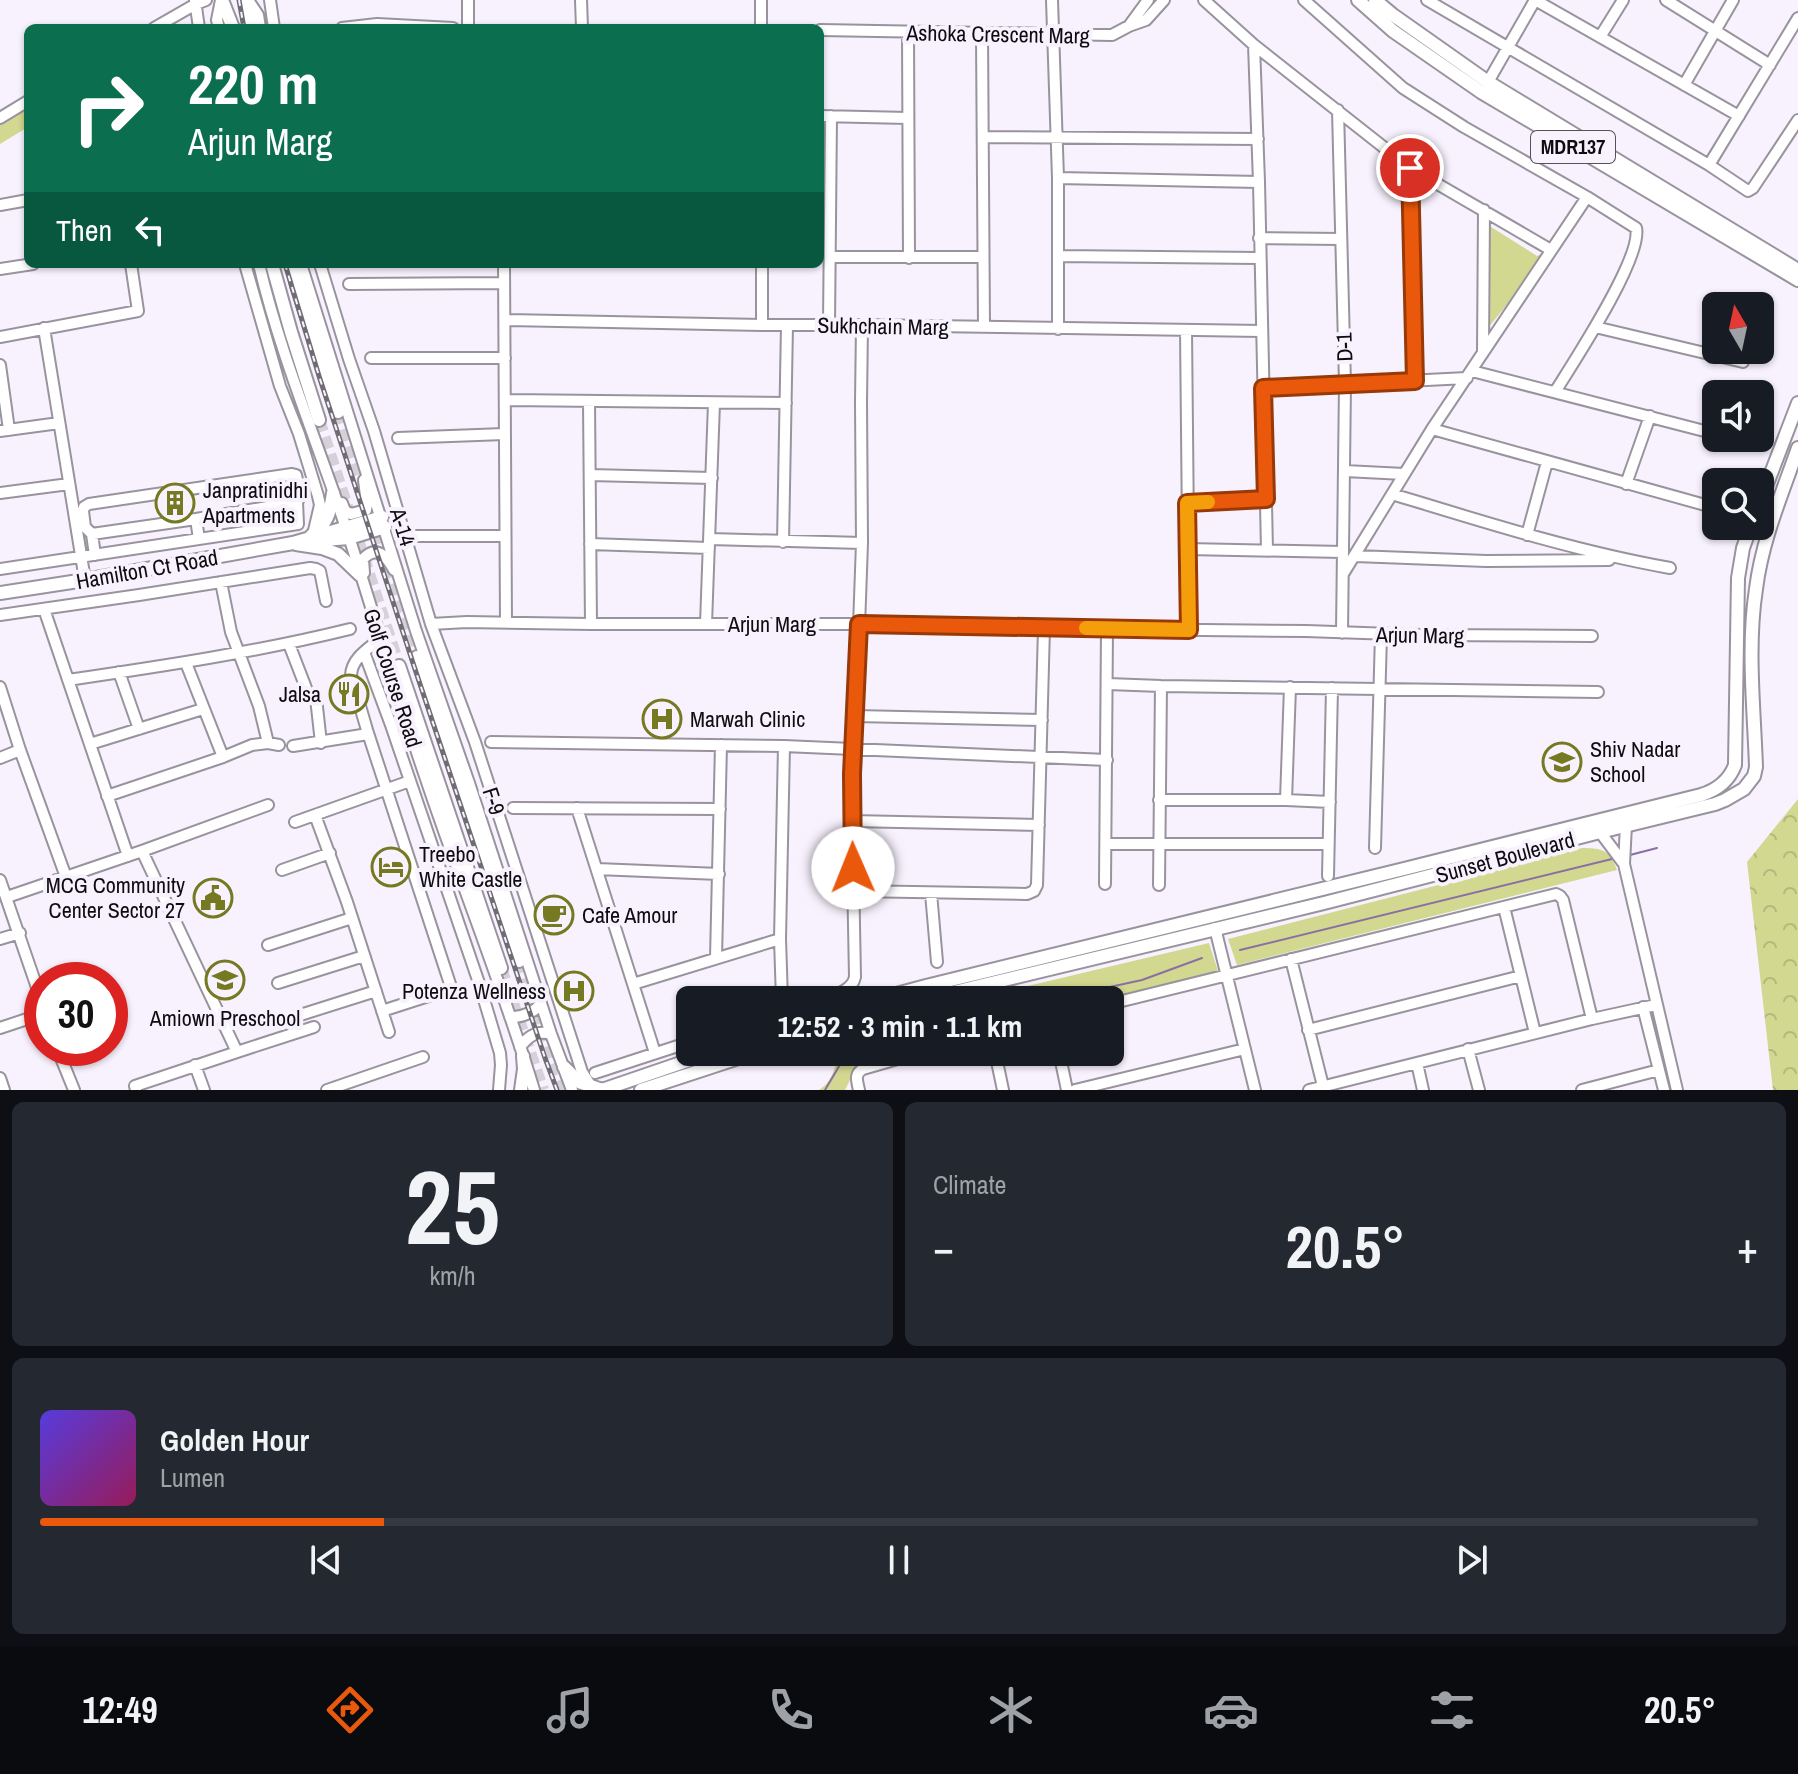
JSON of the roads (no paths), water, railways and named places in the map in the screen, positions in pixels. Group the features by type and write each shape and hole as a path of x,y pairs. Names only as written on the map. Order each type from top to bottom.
{"main road":[{"path":"222,0 231,24"},
{"path":"247,0 250,24"},
{"name":"MDR137","path":"1358,0 1393,31 1481,92 1797,275"},
{"name":"MDR137","path":"1375,0 1488,82 1797,275"},
{"path":"273,268 319,420"},
{"path":"293,268 338,412"},
{"path":"1773,468 1798,403"},
{"path":"1746,540 1738,578 1736,619 1735,765 1728,779 1744,789 1754,776 1756,767 1752,622 1756,586 1765,541 1798,448"},
{"path":"293,543 320,529 330,514 333,493"},
{"name":"Hamilton Ct Road","path":"0,593 347,533 383,522"},
{"path":"293,543 338,554 362,581"},
{"path":"417,657 519,961"},
{"path":"399,666 501,968"},
{"name":"Sunset Boulevard","path":"969,986 1058,960 1701,795 1717,789 1728,779"},
{"name":"Sunset Boulevard","path":"938,986 1215,928 1242,915 1377,890 1715,804 1744,789"},
{"path":"521,1090 524,1069 522,1051"},
{"path":"564,1067 579,1082 599,1089 676,1064"},
{"path":"644,1089 714,1066"}],"street":[{"path":"218,24 222,0"},
{"path":"247,0 258,15"},
{"path":"255,0 259,24"},
{"path":"270,0 273,24"},
{"path":"468,0 468,24"},
{"path":"581,0 582,24"},
{"path":"761,0 761,24"},
{"path":"1052,0 1058,178 1058,329"},
{"path":"1129,26 1148,0"},
{"name":"Ashoka Crescent Marg","path":"824,30 1112,35 1146,20 1164,0"},
{"path":"1204,0 1254,45 1410,168 1551,250"},
{"path":"1304,0 1394,81 1464,127 1636,228 1637,238 1624,273 1555,392"},
{"path":"1427,0 1709,165 1746,191 1750,191 1798,120"},
{"path":"1600,37 1623,0"},
{"path":"1666,0 1770,65"},
{"path":"1684,85 1733,0"},
{"path":"161,24 199,1"},
{"path":"199,1 199,24"},
{"path":"1488,82 1529,2 1600,37 1739,116"},
{"path":"1709,165 1770,65 1795,33 1798,18"},
{"path":"908,32 909,258"},
{"path":"982,34 984,327"},
{"path":"1254,45 1267,550"},
{"path":"0,118 24,103"},
{"name":"D-1","path":"1338,110 1345,384 1342,633"},
{"path":"829,325 825,116 908,118"},
{"path":"983,137 1258,139"},
{"path":"1410,168 1415,381"},
{"path":"1058,178 1259,182"},
{"path":"1342,576 1432,429 1587,197"},
{"path":"0,205 24,201"},
{"path":"1483,351 1484,210"},
{"path":"1259,238 1341,239"},
{"path":"1058,256 1259,258"},
{"path":"830,257 983,257"},
{"path":"0,269 24,265"},
{"path":"0,337 138,311 132,268"},
{"path":"246,268 280,386 318,496 320,505 313,535"},
{"name":"Golf Course Road","path":"260,268 294,382 347,533 425,777 534,1090"},
{"name":"Golf Course Road","path":"302,268 430,670 572,1090"},
{"name":"A-14","path":"321,268 374,431 431,624"},
{"path":"504,268 506,622"},
{"path":"762,268 762,325"},
{"path":"349,284 504,283"},
{"name":"Sukhchain Marg","path":"505,320 1261,331"},
{"path":"783,542 787,325"},
{"path":"852,986 855,977 853,750 862,543 862,325"},
{"path":"1595,327 1702,352"},
{"path":"44,328 85,580"},
{"path":"1186,330 1189,630"},
{"path":"371,358 505,358"},
{"path":"0,365 4,430 59,423"},
{"path":"1263,388 1415,381 1470,375 1555,392 1702,430"},
{"path":"280,386 294,382"},
{"path":"505,400 786,403"},
{"path":"589,402 591,624"},
{"path":"706,624 714,403"},
{"path":"1626,484 1650,416"},
{"path":"1432,429 1702,504"},
{"path":"398,438 504,434"},
{"path":"1527,535 1547,462"},
{"path":"326,475 336,485 347,512 362,512 367,504 362,471 364,463"},
{"path":"1345,471 1404,474"},
{"path":"0,569 95,555 195,540 298,524 298,479 292,474 89,504 83,511 85,527 92,534 95,555"},
{"path":"590,475 712,478"},
{"path":"0,493 69,484"},
{"path":"1392,494 1527,535 1623,560 1670,568"},
{"path":"1187,503 1266,499"},
{"path":"92,534 297,502"},
{"path":"192,519 195,540"},
{"path":"412,536 505,536"},
{"path":"590,544 862,543"},
{"path":"1187,549 1343,552"},
{"path":"362,581 365,582 362,563 365,556 371,553 385,556 400,575"},
{"path":"1355,556 1486,561 1623,560"},
{"path":"0,615 316,569 320,571 326,601"},
{"path":"107,796 252,745 274,744 238,654 221,582"},
{"path":"403,587 427,611"},
{"path":"44,609 128,856"},
{"name":"Arjun Marg","path":"431,624 859,624 1381,635 1592,636"},
{"name":"F-9","path":"431,624 475,742 582,1072 599,1089"},
{"path":"854,891 1027,894 1034,891 1037,885 1044,628"},
{"path":"68,680 238,654 350,629"},
{"path":"1105,884 1107,629"},
{"path":"1375,848 1381,635"},
{"path":"380,639 354,664 351,675 451,987 382,1011"},
{"path":"289,644 306,688"},
{"path":"430,670 439,645"},
{"path":"364,652 500,1053 499,1090"},
{"path":"186,663 223,757"},
{"path":"119,672 139,729"},
{"path":"1108,684 1598,692"},
{"path":"1159,885 1161,686"},
{"path":"0,687 66,877"},
{"path":"1286,800 1290,687"},
{"path":"1328,876 1332,688"},
{"path":"316,698 321,743"},
{"path":"90,744 203,709"},
{"path":"855,716 1042,720"},
{"path":"293,746 368,734"},
{"path":"491,742 784,746 1107,760"},
{"path":"716,958 721,745"},
{"path":"782,986 784,746"},
{"path":"0,758 20,750"},
{"path":"295,822 410,781"},
{"path":"1159,800 1330,802"},
{"path":"7,897 268,805"},
{"path":"513,808 720,809"},
{"path":"577,808 655,1053"},
{"path":"315,815 389,1032"},
{"path":"852,821 1039,825"},
{"path":"1626,825 1623,860 1677,1090"},
{"path":"1600,832 1623,860"},
{"path":"1106,844 1328,844"},
{"path":"142,851 237,1052"},
{"path":"282,870 330,853"},
{"path":"597,869 719,874"},
{"path":"0,880 29,962"},
{"path":"931,893 937,962"},
{"path":"1124,1001 1552,895 1562,898 1592,1019"},
{"path":"1504,907 1535,1033"},
{"path":"456,917 472,911"},
{"path":"268,945 352,918"},
{"path":"1215,928 1255,1090"},
{"path":"0,939 20,933"},
{"path":"633,984 780,939"},
{"path":"278,983 364,956"},
{"path":"1291,959 1323,1086"},
{"path":"1308,1030 1521,976"},
{"path":"297,1016 376,991"},
{"path":"510,1017 516,1018 538,1008 541,1003"},
{"path":"1309,1090 1656,1005"},
{"path":"1643,1007 1664,1090"},
{"path":"0,1028 24,1020"},
{"path":"132,1089 195,1065 314,1027"},
{"path":"522,1051 527,1037 539,1033 551,1034"},
{"path":"595,1073 676,1046"},
{"path":"1075,1090 1245,1049"},
{"path":"1468,1049 1479,1090"},
{"path":"327,1090 423,1057"},
{"path":"1417,1063 1423,1090"},
{"path":"195,1065 204,1090"},
{"path":"64,1066 74,1090"},
{"path":"859,1090 858,1072 873,1066"},
{"path":"998,1066 1003,1090"},
{"path":"1062,1066 1067,1090"},
{"path":"1582,1090 1659,1070"}],"waterway":[{"path":"1630,855 1657,848"},
{"path":"1240,950 1616,858"},
{"path":"1114,986 1142,980 1202,958"},
{"path":"825,1090 839,1066"}],"tunnel":[{"path":"338,412 417,657"},
{"path":"319,420 399,666"},
{"path":"519,961 564,1090"},
{"path":"501,968 543,1090"}],"railway":[{"path":"239,0 243,24"},
{"path":"286,268 414,666 557,1090"}],"place":[{"name":"Janpratinidhi Apartments","path":"175,503"},
{"name":"Jalsa","path":"349,694"},
{"name":"Marwah Clinic","path":"662,719"},
{"name":"Shiv Nadar School","path":"1562,762"},
{"name":"Treebo White Castle","path":"391,867"},
{"name":"MCG Community Center Sector 27","path":"213,898"},
{"name":"Cafe Amour","path":"554,915"},
{"name":"Amiown Preschool","path":"225,980"},
{"name":"Potenza Wellness","path":"574,991"}]}
